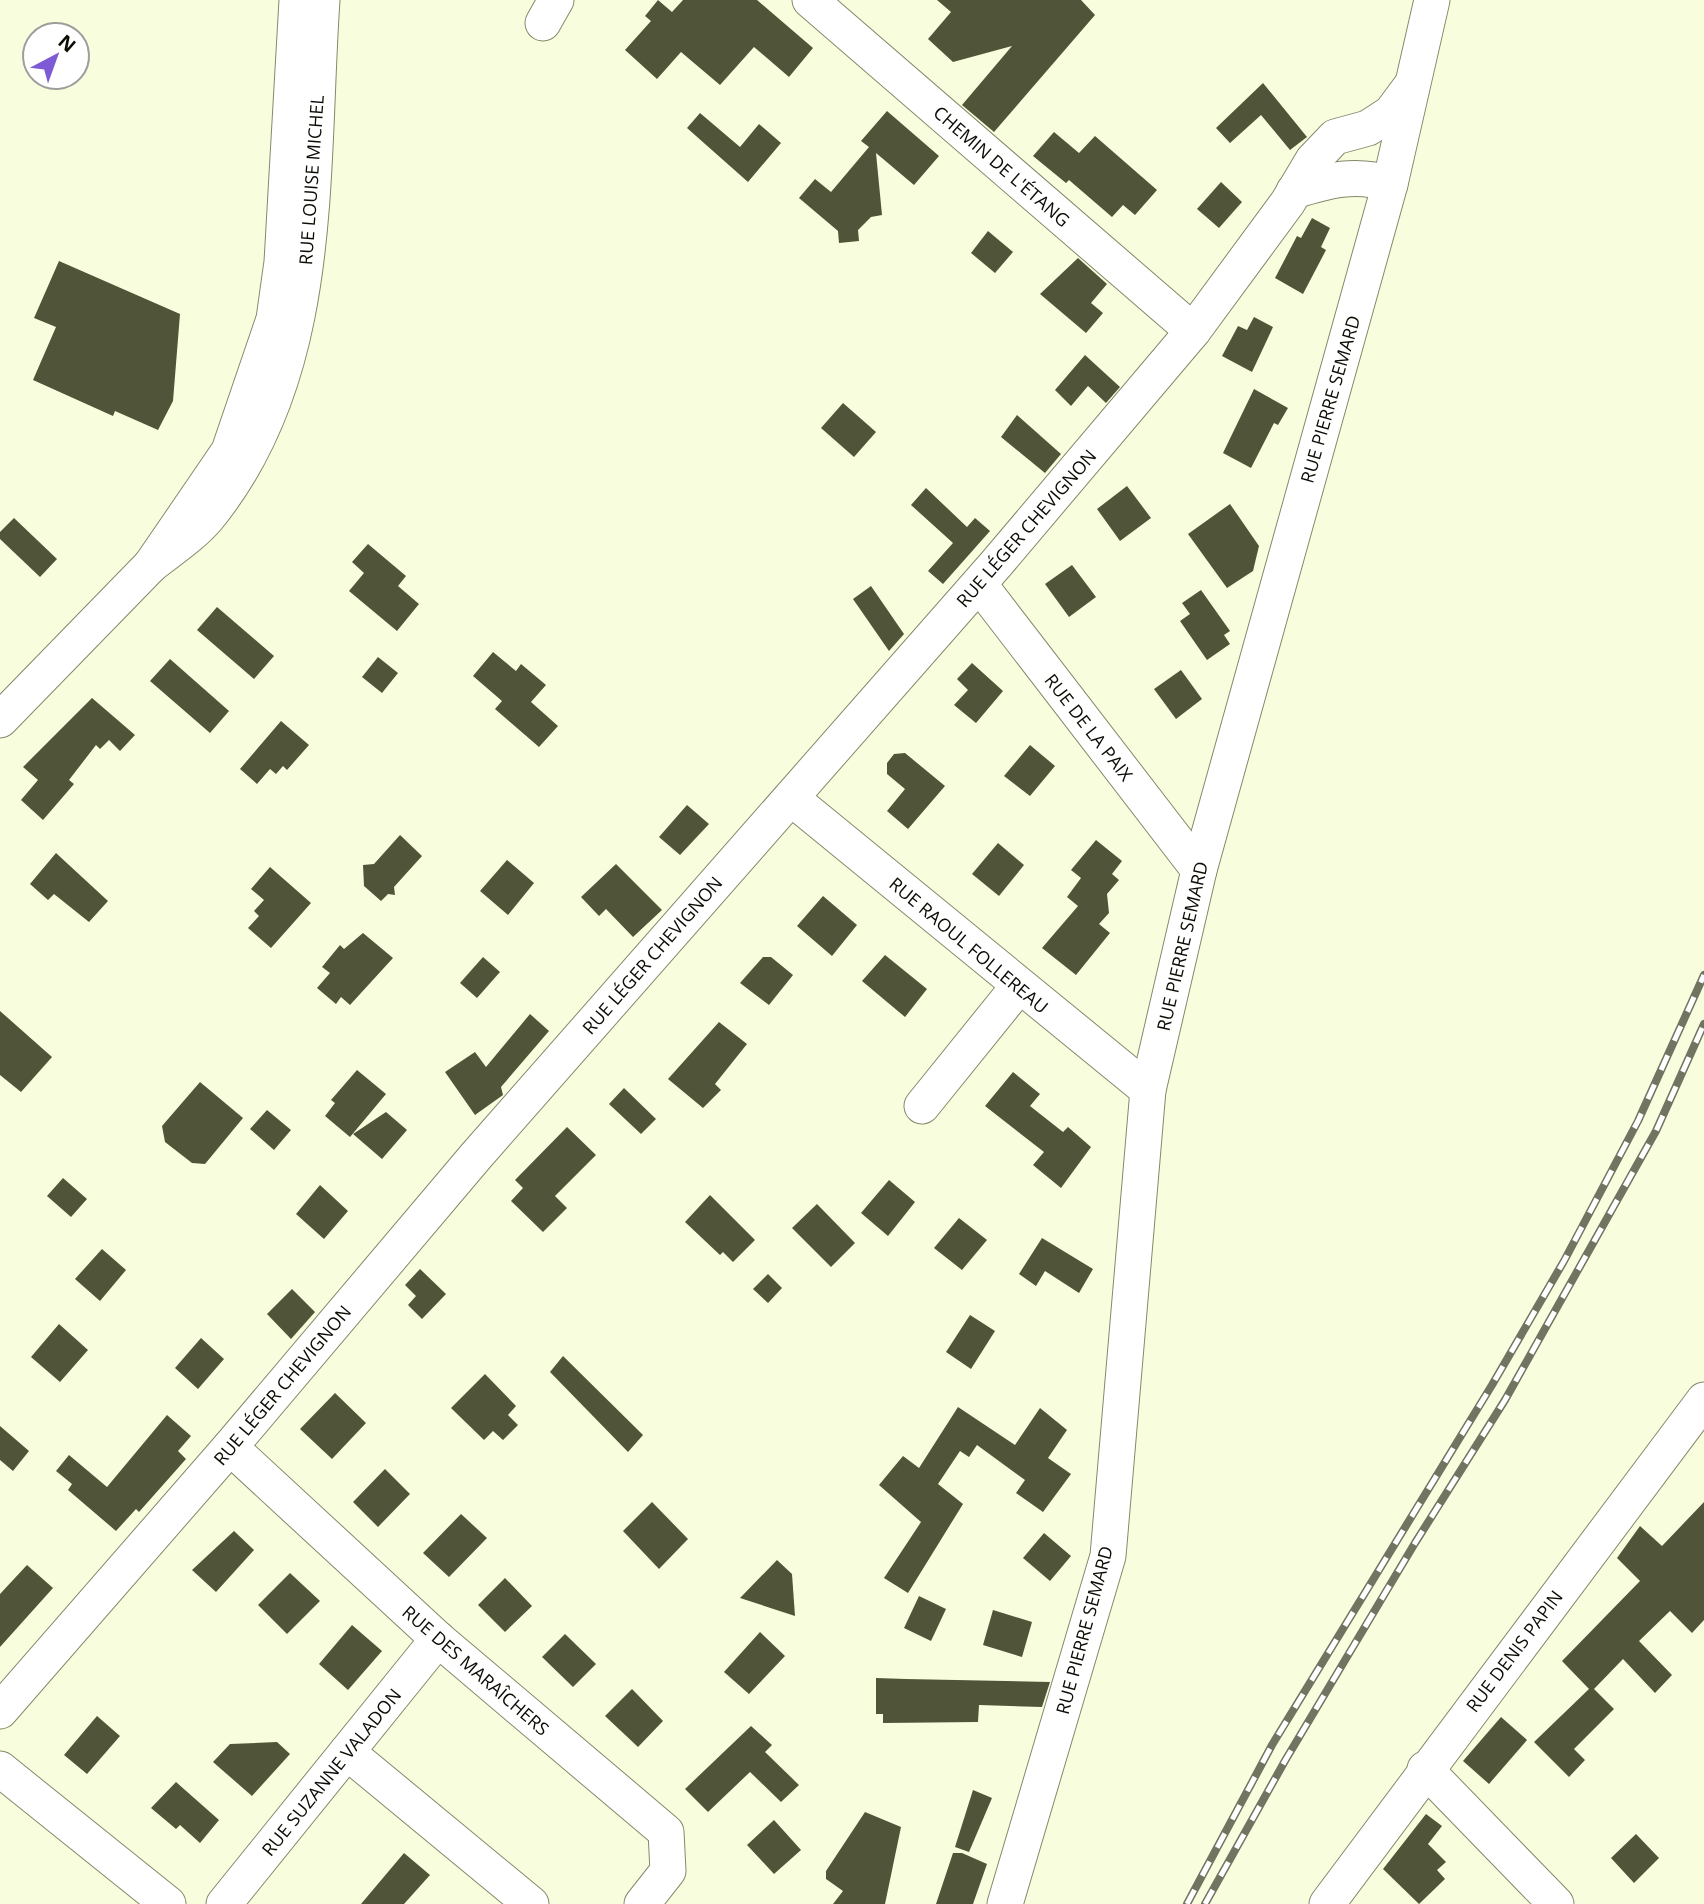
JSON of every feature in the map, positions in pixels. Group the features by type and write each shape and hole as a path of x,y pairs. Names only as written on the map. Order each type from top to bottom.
{"street":[{"name":"RUE LOUISE MICHEL","path":"151,565 229,451 274,319 282,262 297,0"},
{"name":"RUE LOUISE MICHEL","path":"0,720 151,565 207,518 243,466 262,426 289,352 309,244 321,0"},
{"name":"CHEMIN DE L'ÉTANG","path":"810,0 1193,331"},
{"name":"RUE PIERRE SEMARD","path":"1005,1904 1108,1556 1148,1090 1199,870 1390,184 1432,0"},
{"name":"RUE LÉGER CHEVIGNON","path":"0,1711 230,1447 475,1156 979,584 1193,331 1294,191 1313,160 1335,137 1361,129 1391,113 1411,86"},
{"path":"1361,129 1383,156 1390,184"},
{"path":"1294,191 1329,180 1367,177 1390,184"},
{"name":"RUE DE LA PAIX","path":"979,584 1199,870"},
{"name":"RUE RAOUL FOLLEREAU","path":"791,798 1148,1090"},
{"path":"922,1106 1018,986"},
{"name":"RUE DENIS PAPIN","path":"1327,1904 1425,1769 1704,1401"},
{"name":"RUE DES MARAÎCHERS","path":"230,1447 438,1639 666,1832 668,1871 642,1904"},
{"name":"RUE SUZANNE VALADON","path":"224,1904 438,1639"},
{"path":"347,1752 531,1904"},
{"path":"0,1769 169,1904"},
{"path":"1425,1769 1556,1904"}],"building":[{"path":"658,0 672,12 683,0 757,0 813,48 789,77 754,47 720,85 681,52 657,79 625,50 651,21 645,16"},
{"path":"937,0 1081,0 1095,15 994,132 962,105 1012,46 953,62 928,39 951,12"},
{"path":"1263,83 1307,137 1290,150 1261,115 1230,143 1216,128"},
{"path":"887,111 939,156 914,185 876,153 882,215 871,217 858,230 859,241 839,243 838,231 799,198 815,179 831,192 869,147 861,141"},
{"path":"700,113 740,147 759,124 781,143 748,182 687,128"},
{"path":"1054,132 1079,153 1095,136 1157,190 1135,215 1123,205 1112,217 1069,180 1066,183 1033,156"},
{"path":"1221,182 1242,202 1219,228 1197,209"},
{"path":"1312,218 1330,228 1321,247 1326,250 1303,294 1275,278 1297,236 1301,238"},
{"path":"988,231 1013,252 995,273 971,253"},
{"path":"1078,258 1107,284 1091,303 1103,313 1086,333 1040,294"},
{"path":"59,261 180,314 173,401 158,430 115,411 113,416 33,380 56,327 34,318"},
{"path":"1254,317 1273,327 1252,372 1222,356 1238,326 1247,330"},
{"path":"1085,355 1120,387 1106,403 1088,386 1071,406 1055,390"},
{"path":"1254,389 1288,408 1278,425 1274,423 1251,468 1223,453"},
{"path":"843,403 876,432 854,457 821,428"},
{"path":"1017,415 1061,454 1045,473 1001,437"},
{"path":"1127,486 1151,518 1120,541 1097,509"},
{"path":"926,488 967,527 975,518 990,531 943,584 928,571 953,543 911,505"},
{"path":"1230,504 1259,546 1253,571 1227,588 1188,534"},
{"path":"14,518 57,559 40,577 0,539 0,532"},
{"path":"368,544 406,576 398,586 419,604 397,631 349,591 364,573 352,562"},
{"path":"1072,565 1096,597 1069,617 1045,584"},
{"path":"871,586 904,634 889,651 853,599"},
{"path":"1201,590 1230,631 1224,635 1230,644 1207,660 1180,621 1190,614 1182,603"},
{"path":"217,607 274,656 254,679 197,630"},
{"path":"493,652 516,671 521,664 546,685 531,702 558,726 539,747 495,709 502,701 473,676"},
{"path":"378,657 398,673 382,693 362,677"},
{"path":"170,659 229,711 210,733 150,681"},
{"path":"972,663 1003,691 976,723 954,705 968,690 957,679"},
{"path":"1181,670 1202,699 1176,719 1154,689"},
{"path":"92,698 135,735 120,751 109,740 100,749 96,745 69,780 74,784 43,820 21,800 38,780 23,767"},
{"path":"281,721 309,745 287,770 283,766 276,774 270,769 257,784 240,769"},
{"path":"1030,745 1055,766 1030,796 1004,776"},
{"path":"905,753 945,786 908,829 887,811 905,789 887,774 887,763 894,754"},
{"path":"687,805 709,824 680,855 659,837"},
{"path":"400,835 422,856 394,887 395,895 388,894 381,901 364,886 363,865 374,864"},
{"path":"1096,840 1122,861 1112,874 1119,880 1107,894 1109,913 1099,924 1110,933 1076,975 1042,948 1078,906 1067,897 1081,878 1071,870"},
{"path":"998,843 1024,865 999,896 972,874"},
{"path":"56,853 108,901 89,922 54,894 48,900 30,884"},
{"path":"507,860 534,883 508,915 480,891"},
{"path":"616,864 662,910 633,937 606,909 599,916 581,897"},
{"path":"270,867 311,903 271,948 248,928 259,916 254,911 264,900 251,889"},
{"path":"823,896 857,925 832,956 797,926"},
{"path":"363,933 393,958 350,1005 341,997 336,1004 317,988 330,973 322,967 340,945 344,949"},
{"path":"885,955 927,989 905,1017 862,981"},
{"path":"483,957 500,972 477,998 460,983"},
{"path":"763,957 771,957 793,975 769,1005 740,983"},
{"path":"0,1011 52,1057 21,1092 0,1075"},
{"path":"530,1014 549,1031 501,1087 503,1095 475,1115 445,1072 475,1052 486,1067"},
{"path":"719,1022 747,1044 715,1084 721,1090 703,1108 668,1079"},
{"path":"357,1070 386,1094 350,1137 325,1116 335,1103 331,1100"},
{"path":"1013,1072 1040,1094 1030,1106 1063,1132 1068,1127 1091,1147 1061,1188 1033,1165 1044,1152 985,1106"},
{"path":"200,1082 243,1118 205,1164 192,1163 165,1142 162,1126"},
{"path":"624,1088 656,1119 641,1134 609,1104"},
{"path":"267,1110 291,1130 274,1150 250,1129"},
{"path":"386,1112 407,1130 382,1159 353,1134"},
{"path":"567,1127 596,1155 555,1196 567,1208 543,1232 511,1201 523,1188 515,1180"},
{"path":"63,1178 87,1199 71,1217 47,1196"},
{"path":"889,1180 915,1202 888,1236 861,1213"},
{"path":"320,1185 348,1211 324,1239 296,1214"},
{"path":"710,1195 755,1240 733,1262 723,1252 720,1255 685,1222"},
{"path":"817,1204 855,1243 831,1267 792,1228"},
{"path":"959,1218 987,1240 962,1270 934,1248"},
{"path":"1042,1238 1093,1269 1079,1293 1045,1271 1036,1286 1019,1274"},
{"path":"102,1249 126,1270 100,1301 75,1279"},
{"path":"420,1269 446,1294 422,1319 408,1305 416,1296 405,1285"},
{"path":"768,1274 782,1288 768,1303 753,1289"},
{"path":"292,1289 315,1312 291,1339 267,1314"},
{"path":"970,1315 995,1331 971,1369 946,1352"},
{"path":"59,1324 88,1350 60,1382 31,1357"},
{"path":"201,1338 224,1359 198,1389 175,1368"},
{"path":"563,1356 643,1435 628,1452 550,1372"},
{"path":"485,1374 516,1406 508,1415 518,1425 503,1440 493,1431 484,1440 451,1408"},
{"path":"335,1393 366,1423 332,1459 300,1429"},
{"path":"958,1407 1015,1445 1040,1408 1067,1430 1048,1458 1071,1474 1043,1512 1016,1493 1025,1480 977,1445 969,1457 960,1451 938,1484 963,1504 908,1593 884,1578 921,1522 879,1485 903,1456 919,1468"},
{"path":"167,1415 191,1436 178,1451 186,1459 139,1512 136,1509 116,1531 68,1490 72,1484 56,1471 69,1455 107,1487"},
{"path":"0,1426 29,1451 13,1471 0,1460"},
{"path":"385,1469 410,1494 378,1527 353,1502"},
{"path":"652,1502 688,1539 659,1569 623,1531"},
{"path":"1704,1502 1704,1620 1692,1633 1670,1611 1639,1641 1672,1675 1655,1693 1623,1659 1594,1689 1614,1709 1574,1749 1585,1760 1569,1777 1534,1742 1589,1689 1562,1661 1640,1581 1617,1558 1640,1526 1662,1546"},
{"path":"461,1514 487,1538 449,1577 423,1553"},
{"path":"234,1531 254,1550 216,1592 192,1570"},
{"path":"1044,1533 1071,1556 1050,1581 1023,1558"},
{"path":"777,1560 792,1574 795,1616 740,1598"},
{"path":"27,1565 53,1588 0,1647 0,1594"},
{"path":"290,1573 320,1601 287,1634 258,1605"},
{"path":"505,1578 532,1606 505,1632 478,1605"},
{"path":"919,1596 946,1609 931,1641 904,1628"},
{"path":"993,1610 1032,1622 1022,1657 983,1645"},
{"path":"352,1625 382,1651 348,1690 319,1664"},
{"path":"760,1632 785,1656 749,1694 724,1672"},
{"path":"565,1634 596,1664 573,1687 542,1657"},
{"path":"876,1678 1050,1682 1042,1707 979,1705 978,1722 883,1723 883,1714 876,1714"},
{"path":"632,1689 663,1721 638,1747 605,1716"},
{"path":"97,1716 120,1736 87,1774 64,1755"},
{"path":"1501,1717 1527,1740 1489,1784 1463,1761"},
{"path":"751,1726 772,1745 765,1752 799,1785 781,1802 750,1772 708,1812 685,1789"},
{"path":"277,1742 290,1754 252,1796 213,1762 230,1744"},
{"path":"176,1782 219,1820 200,1843 180,1825 176,1829 151,1808"},
{"path":"973,1790 992,1798 969,1852 955,1847"},
{"path":"865,1812 901,1827 885,1904 833,1904 843,1891 826,1879 826,1871"},
{"path":"1426,1814 1442,1826 1428,1844 1446,1862 1437,1870 1445,1879 1419,1904 1383,1869"},
{"path":"774,1820 801,1850 774,1874 747,1845"},
{"path":"1636,1834 1659,1858 1634,1883 1611,1858"},
{"path":"404,1853 430,1875 404,1904 361,1904"},
{"path":"953,1853 962,1853 987,1864 973,1904 936,1904"}],"railway":[{"path":"1187,1904 1272,1745 1492,1385 1564,1261 1638,1121 1704,975"},
{"path":"1205,1904 1286,1759 1415,1543 1505,1400 1656,1131 1704,1024"}]}
